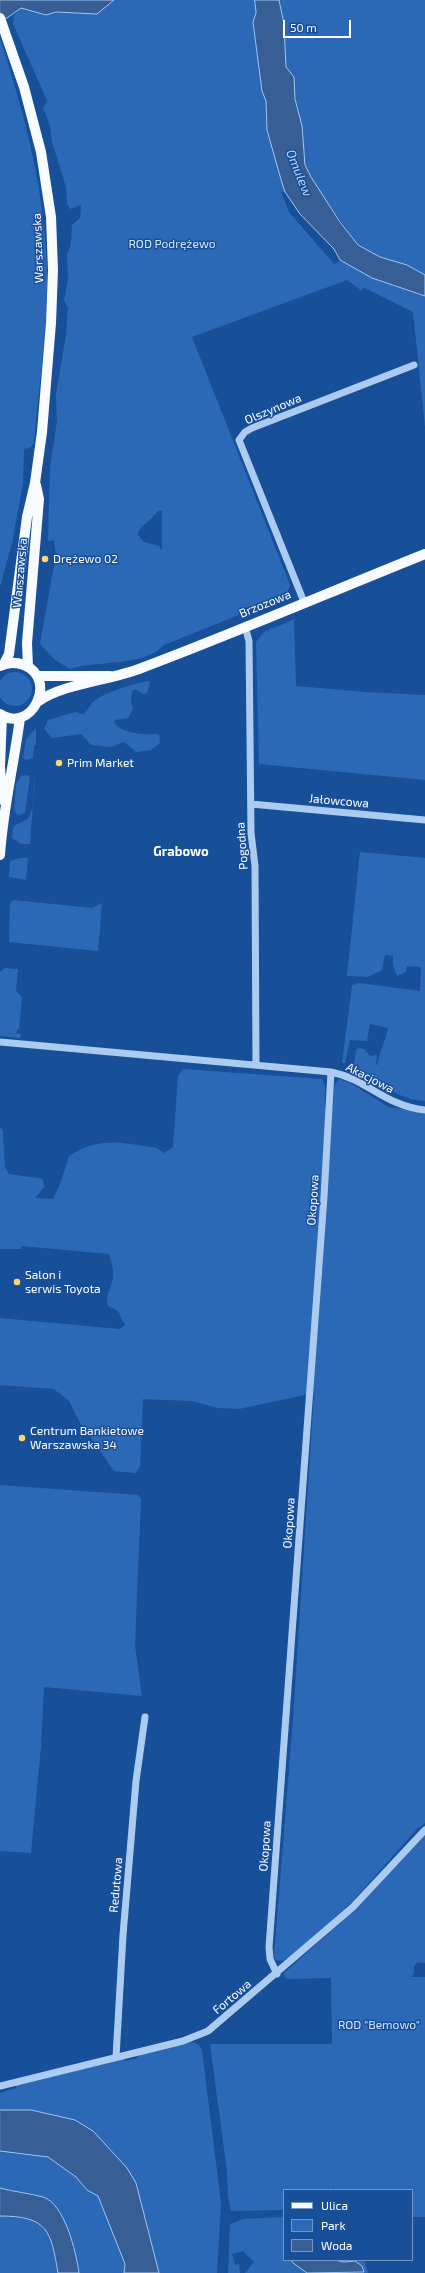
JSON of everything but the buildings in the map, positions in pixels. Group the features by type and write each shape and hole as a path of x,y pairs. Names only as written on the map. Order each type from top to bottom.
{"main road":[{"name":"Warszawska","path":"0,18 24,87 38,136 47,183 52,233 51,324 36,483 27,517 9,654 2,665"},
{"name":"Warszawska","path":"28,666 26,644 39,499 36,483"},
{"name":"Brzozowa","path":"20,718 32,710 39,701 59,690 114,676 155,663 425,554"},
{"path":"2,665 15,663 28,666 37,676 41,690 39,701"},
{"name":"Brzozowa","path":"37,676 58,678 99,675 114,676"},
{"path":"0,856 3,812 0,766 1,715 20,718 14,766 3,812"}],"street":[{"name":"Olszynowa","path":"304,602 239,440 245,432 252,428 414,365"},
{"name":"Pogodna","path":"246,626 249,641 252,804 251,833 256,895 256,1064"},
{"name":"Jałowcowa","path":"252,804 425,820"},
{"name":"Akacjowa","path":"0,1042 331,1072 357,1081 396,1104 425,1110"},
{"name":"Okopowa","path":"277,1974 270,1959 269,1948 324,1196 331,1072"},
{"name":"Redutowa","path":"116,2057 123,1936 136,1781 145,1717"},
{"name":"Fortowa","path":"0,2086 202,2034 214,2027 277,1974 367,1894 402,1852 425,1830"}],"green space":[{"name":"ROD Podrężewo","path":"114,0 255,0 256,13 253,22 262,91 266,101 267,130 285,192 281,192 289,212 334,264 343,260 372,278 425,296 425,427 413,312 363,287 362,291 347,280 192,337 290,585 286,596 164,645 145,657 120,662 81,666 70,669 55,660 40,644 56,555 54,540 48,541 50,468 57,421 56,394 66,335 68,308 64,300 68,279 67,255 71,243 72,225 80,218 81,205 70,209 67,204 66,187 52,142 50,125 43,108 47,102 46,98 13,24 14,15 21,8 46,15 56,12 97,14","holes":["162,510 162,551 159,546 144,542 137,534 157,512"]},
{"path":"279,0 425,0 425,275 407,265 380,257 358,245 319,191 305,165 302,126 295,99 294,77 286,67 284,24"},
{"path":"0,38 32,152 42,209 47,269 47,291 45,334 34,442 31,447 24,449 23,484 12,543 0,587"},
{"path":"295,619 296,686 425,695 425,780 259,764 256,642 264,632"},
{"path":"8,673 22,673 29,679 32,686 31,696 22,705 8,705 -1,696 -1,682"},
{"path":"147,681 150,682 147,693 144,694 135,689 132,691 131,701 133,709 128,718 115,720 114,722 122,729 134,733 159,734 160,743 151,750 136,752 124,742 111,747 91,745 81,734 52,738 44,729 48,720 75,712 83,714 93,702 103,695"},
{"path":"36,728 36,745 34,745 33,758 26,760 23,758 26,739"},
{"path":"28,775 30,777 25,813 18,815 14,811 16,784 21,776"},
{"path":"33,804 30,844 21,844 12,838 13,828 28,818"},
{"path":"360,852 425,858 425,1101 404,1097 371,1078 353,1070 356,1050 358,1048 364,1049 370,1056 377,1055 377,1065 388,1028 370,1024 367,1041 350,1040 345,1063 342,1063 352,985 359,983 420,991 421,967 407,966 406,972 397,976 393,965 393,956 385,955 382,970 368,977 347,976"},
{"path":"20,858 28,858 26,880 9,877 10,861"},
{"path":"13,900 92,908 102,903 98,951 9,942 10,903"},
{"path":"5,968 18,969 16,991 22,997 19,1028 16,1033 21,1034 20,1038 0,1036 0,972"},
{"path":"183,1069 322,1079 325,1087 325,1109 333,1109 334,1086 339,1079 352,1084 390,1108 425,1113 425,1823 417,1829 352,1902 292,1956 281,1961 276,1960 274,1956 293,1719 314,1393 239,1409 218,1408 191,1401 143,1399 140,1466 136,1473 114,1471 79,1421 69,1401 54,1389 0,1385 0,1318 120,1329 125,1325 118,1311 108,1306 107,1302 113,1274 109,1254 22,1246 21,1249 0,1249 0,1127 3,1131 5,1167 9,1174 43,1179 44,1187 35,1198 53,1199 60,1184 69,1156 80,1150 101,1143 133,1144 157,1148 164,1153 173,1147 178,1076"},
{"path":"0,1485 138,1495 141,1498 135,1646 142,1696 44,1687 41,1746 31,1853 0,1851"},
{"name":"ROD \"Bemowo\"","path":"425,1833 425,1963 418,1962 414,1966 414,1974 411,1977 425,1977 425,2217 413,2217 413,2189 334,2189 334,2187 332,2189 283,2189 283,2210 231,2211 228,2197 227,2172 210,2044 332,2044 331,1978 288,1979 284,1976 285,1972 355,1910"},
{"path":"192,2042 199,2045 202,2050 221,2203 217,2273 159,2273 136,2183 75,2120 31,2110 0,2110 0,2093 16,2088 16,2085 124,2059 125,2061 138,2058 137,2055"},
{"path":"0,2151 48,2157 76,2177 87,2190 98,2196 125,2264 124,2273 79,2273 43,2197 0,2188"},
{"path":"0,2216 28,2219 38,2223 44,2229 53,2246 58,2273 0,2273"},
{"path":"283,2217 283,2261 292,2261 324,2273 245,2273 254,2262 243,2251 232,2254 235,2265 239,2264 240,2273 228,2273 230,2224 243,2219"},
{"path":"355,2261 364,2261 368,2273 363,2273 362,2266"}],"water":[{"path":"0,0 114,0 97,14 56,12 46,15 21,8 0,23"},
{"name":"Omulew","path":"255,0 279,0 284,24 286,67 294,77 295,99 302,126 305,165 311,177 340,222 358,245 380,257 407,265 425,275 425,296 372,278 340,260 334,249 300,214 285,192 267,130 266,101 262,91 253,22 256,13"},
{"path":"0,2110 31,2110 75,2120 93,2131 127,2168 136,2183 159,2273 124,2273 125,2264 98,2196 87,2190 76,2177 48,2157 0,2151"},
{"path":"0,2188 43,2197 51,2201 63,2219 68,2230 79,2273 58,2273 53,2246 44,2229 38,2223 28,2219 0,2216"},
{"path":"292,2261 355,2261 362,2266 364,2272 307,2273"}],"place":[{"name":"Drężewo 02","path":"45,559"},
{"name":"Prim Market","path":"59,763"},
{"name":"Salon i serwis Toyota","path":"17,1282"},
{"name":"Centrum Bankietowe Warszawska 34","path":"22,1438"}],"district":[{"name":"Grabowo","path":"181,852"}]}
